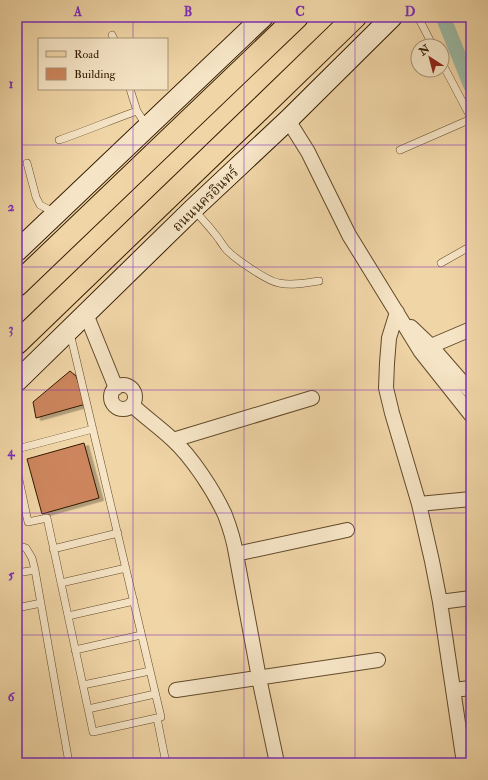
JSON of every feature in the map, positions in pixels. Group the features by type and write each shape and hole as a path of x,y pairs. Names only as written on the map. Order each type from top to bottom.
{"main road":[{"path":"17,251 56,214 142,119 263,17"},
{"path":"17,285 297,17"},
{"name":"ถนนนครอินทร์","path":"17,343 355,17"},
{"name":"ถนนนครอินทร์","path":"17,381 193,209 288,120 392,17"}],"street":[{"path":"288,120 308,152 349,235 397,312 426,349 471,415"},
{"path":"397,312 389,338 386,388 419,504 432,561 440,602 464,763"},
{"path":"86,314 116,388 124,386 132,390 135,398 132,405 173,440 200,472 225,515 234,541 276,763"},
{"path":"426,349 471,329"},
{"path":"426,349 471,392"},
{"path":"173,440 312,398"},
{"path":"419,504 471,499"},
{"path":"236,554 347,530"},
{"path":"440,602 471,598"},
{"path":"176,690 378,660"},
{"path":"453,690 471,688"}],"lane":[{"path":"418,17 429,38"},
{"path":"400,150 471,119 450,78"},
{"path":"59,140 96,126 142,119 130,90"},
{"path":"27,163 36,197 40,205 56,214"},
{"path":"193,209 215,234 225,249 249,268 277,283 298,284 319,281"},
{"path":"441,264 471,246"},
{"path":"17,470 28,522 47,518 93,732 161,717 70,330"},
{"path":"17,449 93,429"},
{"path":"53,549 118,533"},
{"path":"17,545 26,548 29,552 35,570 69,763"},
{"path":"61,583 126,568"},
{"path":"17,573 35,570"},
{"path":"68,616 134,601"},
{"path":"17,608 41,603"},
{"path":"75,650 141,635"},
{"path":"83,686 150,671"},
{"path":"88,709 155,694"},
{"path":"156,718 166,763"}],"building":[{"path":"70,371 76,376 86,404 36,418 33,402"},
{"path":"84,443 99,498 42,514 27,459"}],"waterway":[{"path":"443,17 471,86"}]}
